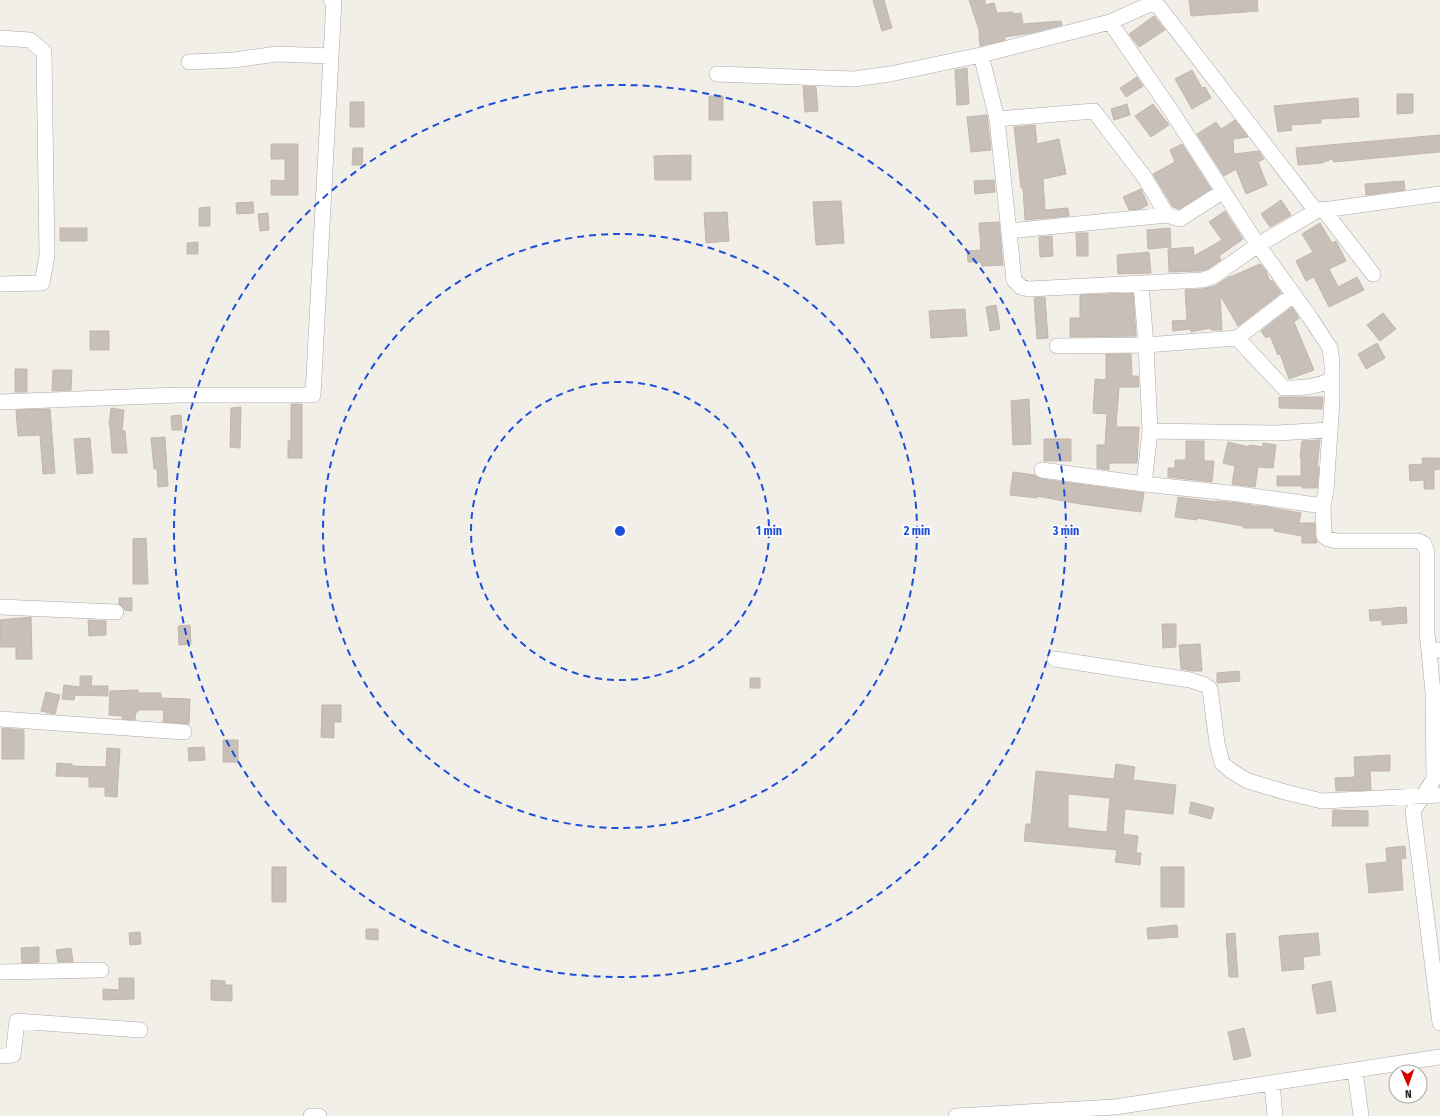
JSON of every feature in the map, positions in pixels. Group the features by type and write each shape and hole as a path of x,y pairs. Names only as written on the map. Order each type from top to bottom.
{"street":[{"path":"0,402 178,395 313,395 334,0 331,0"},
{"path":"718,74 854,79 890,74 981,55 1110,22 1154,1 1319,210 1373,274"},
{"path":"1110,22 1170,109 1222,192 1330,348 1332,380 1326,490 1323,506 1324,536 1328,539 1349,542 1418,541 1424,544 1427,552 1427,634 1434,651 1434,780 1413,811 1440,1023"},
{"path":"0,38 30,40 44,52 46,256 42,283 0,284"},
{"path":"189,62 234,60 277,54 331,56"},
{"path":"981,55 997,119 1014,280 1021,287 1030,288 1141,284 1202,280 1212,277 1258,245 1319,210 1440,194"},
{"path":"997,119 1094,111 1145,178 1167,215"},
{"path":"1009,231 1167,215 1180,219 1222,192"},
{"path":"1141,284 1146,344 1150,431 1144,484"},
{"path":"1057,346 1146,344 1238,338 1293,295"},
{"path":"1238,338 1284,388 1301,388 1321,385 1332,380"},
{"path":"1150,431 1277,433 1330,430"},
{"path":"1042,470 1144,484 1239,494 1323,506"},
{"path":"0,607 116,612"},
{"path":"1055,659 1190,680 1205,685 1210,689 1217,743 1222,763 1231,771 1248,781 1322,801 1440,795"},
{"path":"0,719 184,732"},
{"path":"0,972 101,970"},
{"path":"0,1056 13,1055 17,1021 140,1030"},
{"path":"956,1116 1115,1107 1135,1110 1272,1083 1440,1057"},
{"path":"1355,1070 1361,1116"},
{"path":"1272,1083 1275,1116"},
{"path":"311,1116 319,1116"}],"building":[{"path":"873,0 884,0 892,28 882,31"},
{"path":"969,0 985,0 985,5 994,3 997,13 1021,13 1023,24 1061,21 1062,25 1031,33 1005,37 1005,40 980,46 979,30"},
{"path":"1189,0 1257,0 1258,11 1191,16"},
{"path":"1154,16 1165,30 1139,47 1129,34"},
{"path":"967,68 969,104 957,105 955,70"},
{"path":"1192,70 1202,88 1205,87 1211,98 1192,109 1175,79"},
{"path":"1137,77 1143,86 1126,97 1120,88"},
{"path":"803,86 816,87 818,111 805,112"},
{"path":"1397,94 1413,94 1413,113 1397,114"},
{"path":"709,96 723,96 723,120 709,120"},
{"path":"1358,98 1359,117 1321,119 1321,123 1291,125 1292,130 1278,132 1274,106"},
{"path":"350,102 364,102 364,127 350,127"},
{"path":"1127,104 1130,115 1114,120 1111,109"},
{"path":"1153,104 1169,125 1151,137 1135,116"},
{"path":"987,115 991,150 971,152 967,117"},
{"path":"1235,120 1248,137 1233,139 1234,154 1259,151 1264,159 1258,162 1267,185 1246,194 1236,169 1224,176 1197,134 1216,122 1221,129"},
{"path":"1035,125 1037,144 1059,139 1066,174 1043,179 1045,210 1068,208 1069,216 1025,220 1023,188 1021,188 1014,127"},
{"path":"1440,135 1440,152 1334,162 1332,159 1322,163 1298,165 1296,148"},
{"path":"271,144 298,144 298,195 271,195 271,180 285,181 285,159 271,159"},
{"path":"1182,144 1211,189 1179,209 1173,207 1153,174 1175,162 1170,150"},
{"path":"353,148 363,148 362,165 352,165"},
{"path":"691,155 691,180 655,180 654,156"},
{"path":"994,180 995,192 975,194 974,181"},
{"path":"1404,181 1405,190 1366,195 1365,184"},
{"path":"1141,189 1148,205 1140,209 1129,210 1123,197"},
{"path":"1281,200 1291,215 1270,227 1261,214"},
{"path":"841,201 844,243 816,245 813,202"},
{"path":"253,202 254,213 237,214 236,203"},
{"path":"210,207 210,226 199,226 199,208"},
{"path":"1225,211 1243,239 1219,256 1221,260 1208,269 1200,271 1169,272 1168,249 1193,247 1194,256 1222,240 1209,222"},
{"path":"727,212 729,241 706,243 704,213"},
{"path":"268,213 269,230 260,231 258,214"},
{"path":"999,222 1003,265 982,266 981,262 968,262 967,251 981,250 979,223"},
{"path":"1320,223 1332,243 1336,241 1346,261 1329,269 1338,287 1357,277 1364,290 1329,307 1314,277 1306,281 1296,261 1313,252 1302,234"},
{"path":"60,228 87,228 87,241 60,241"},
{"path":"1170,228 1171,247 1148,249 1147,230"},
{"path":"1076,233 1088,233 1088,256 1077,256"},
{"path":"1052,236 1053,256 1040,257 1039,237"},
{"path":"198,242 198,254 187,254 187,243"},
{"path":"1149,252 1151,273 1118,274 1117,255"},
{"path":"1260,264 1266,271 1270,282 1272,280 1281,293 1238,326 1220,295 1222,330 1211,330 1210,328 1191,332 1191,329 1173,331 1172,321 1187,320 1185,290 1203,289 1215,286 1230,276"},
{"path":"1133,293 1136,336 1070,337 1070,318 1080,318 1080,295"},
{"path":"1045,297 1048,338 1037,339 1034,298"},
{"path":"996,305 1000,329 990,331 986,307"},
{"path":"1292,307 1299,318 1294,322 1314,370 1289,379 1280,354 1278,355 1270,336 1266,338 1261,331"},
{"path":"965,309 967,336 931,338 929,311"},
{"path":"1383,313 1396,329 1380,341 1367,325"},
{"path":"90,331 109,331 109,350 90,350"},
{"path":"1377,343 1385,358 1366,369 1358,354"},
{"path":"1106,354 1131,354 1132,376 1138,376 1139,387 1119,387 1116,427 1139,427 1137,463 1109,463 1109,470 1097,468 1097,445 1105,445 1107,414 1093,413 1095,379 1106,380"},
{"path":"15,369 27,369 27,392 15,392"},
{"path":"53,370 72,370 71,390 52,391"},
{"path":"1279,397 1323,397 1322,409 1279,408"},
{"path":"1029,399 1031,444 1013,445 1011,401"},
{"path":"291,404 302,404 302,458 288,458 288,441 291,440"},
{"path":"241,407 240,448 230,447 231,408"},
{"path":"111,408 124,410 122,431 125,431 127,453 112,453 109,425"},
{"path":"50,409 55,473 43,474 40,435 18,436 16,410"},
{"path":"181,415 182,430 172,430 171,416"},
{"path":"165,437 168,486 158,487 157,469 154,469 151,438"},
{"path":"90,438 93,473 77,474 74,439"},
{"path":"1044,439 1071,439 1071,461 1044,461"},
{"path":"1320,440 1317,467 1319,467 1317,488 1302,488 1302,486 1277,486 1277,476 1301,476 1300,457 1302,441"},
{"path":"1186,441 1204,441 1204,461 1214,461 1212,482 1168,477 1168,468 1175,468 1175,460 1186,460"},
{"path":"1228,442 1249,447 1249,445 1263,447 1263,443 1276,445 1273,468 1258,467 1255,487 1232,484 1235,466 1223,463"},
{"path":"1422,458 1440,458 1440,469 1434,470 1434,489 1424,489 1424,480 1410,481 1409,465 1423,464"},
{"path":"1013,472 1035,475 1041,479 1144,493 1141,512 1080,504 1037,496 1037,498 1010,495"},
{"path":"1178,497 1238,503 1301,513 1299,523 1315,523 1315,536 1317,543 1302,543 1302,536 1274,531 1274,528 1243,528 1243,526 1197,518 1197,520 1175,517"},
{"path":"146,538 148,584 133,584 133,539"},
{"path":"119,598 132,598 132,611 125,610 119,604"},
{"path":"1406,607 1407,623 1382,625 1382,620 1370,621 1369,610"},
{"path":"31,617 32,659 16,659 16,647 0,647 0,620"},
{"path":"88,620 106,621 106,635 89,636"},
{"path":"1162,624 1176,624 1176,647 1163,648"},
{"path":"190,625 191,644 179,645 178,626"},
{"path":"1200,644 1202,671 1181,669 1179,645"},
{"path":"1239,671 1240,681 1217,683 1217,673"},
{"path":"80,676 92,676 91,686 108,686 108,696 75,695 74,700 62,699 64,685 80,687"},
{"path":"750,678 760,678 760,688 750,688"},
{"path":"138,690 138,693 161,693 161,698 190,699 189,724 163,722 164,710 138,710 138,712 136,712 135,720 122,719 123,716 109,715 110,691"},
{"path":"46,692 60,695 55,714 41,711"},
{"path":"322,705 341,705 341,722 334,722 334,738 321,737"},
{"path":"2,728 24,730 24,759 2,759"},
{"path":"223,740 238,740 238,762 223,762"},
{"path":"204,747 205,760 189,761 188,748"},
{"path":"107,748 120,749 117,797 105,796 105,787 89,787 89,777 56,776 57,763 72,764 72,766 106,767"},
{"path":"1390,755 1390,771 1370,771 1371,790 1336,791 1335,778 1355,777 1354,757"},
{"path":"1116,764 1135,767 1133,780 1176,785 1173,814 1125,809 1123,834 1138,836 1136,853 1141,853 1140,865 1115,862 1117,850 1024,841 1026,824 1031,824 1036,771 1114,779","holes":["1068,794 1110,798 1107,832 1068,828"]},
{"path":"1191,802 1214,808 1211,819 1189,813"},
{"path":"1333,810 1368,811 1368,826 1332,826"},
{"path":"1405,846 1406,858 1401,859 1403,890 1369,893 1366,864 1387,862 1386,848"},
{"path":"272,867 286,867 286,902 272,902"},
{"path":"1161,867 1184,867 1184,907 1161,907"},
{"path":"1177,925 1178,937 1148,939 1147,928"},
{"path":"366,929 378,929 378,940 366,939"},
{"path":"140,932 141,944 130,945 129,933"},
{"path":"1235,933 1238,977 1229,977 1226,934"},
{"path":"1318,933 1320,955 1303,957 1304,969 1282,971 1279,936"},
{"path":"39,947 39,962 22,963 21,948"},
{"path":"71,948 73,962 58,962 56,950"},
{"path":"119,978 134,978 134,999 103,1000 103,989 119,990"},
{"path":"211,980 225,981 225,985 232,985 232,1001 211,1000"},
{"path":"1331,981 1336,1011 1317,1014 1312,985"},
{"path":"1244,1028 1251,1056 1234,1060 1228,1032"}]}
